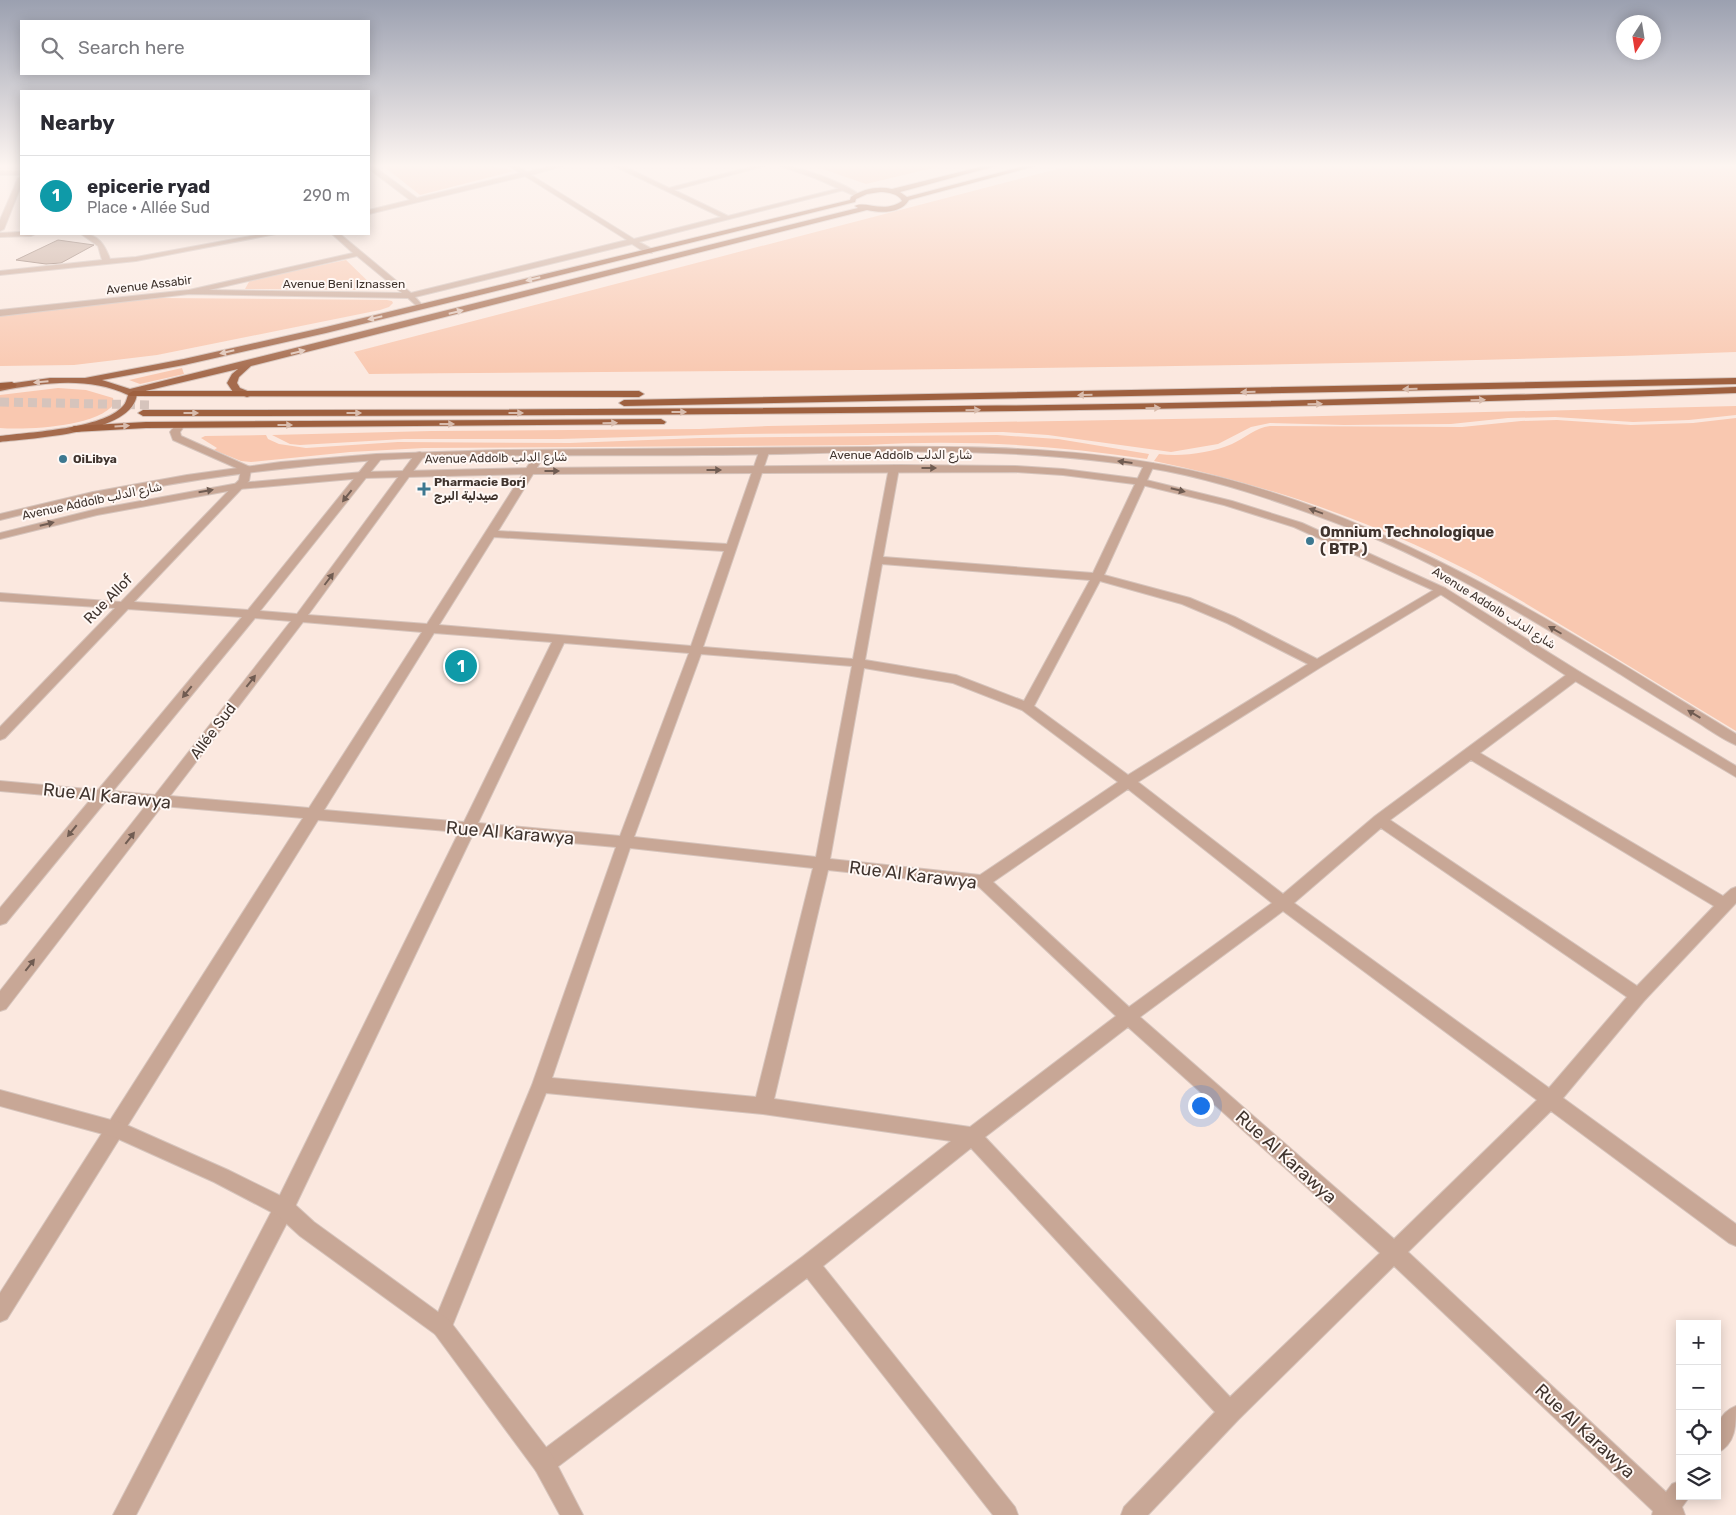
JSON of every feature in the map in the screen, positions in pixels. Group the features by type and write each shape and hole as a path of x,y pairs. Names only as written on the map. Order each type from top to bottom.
{"highway":[{"path":"1529,385 1610,378 1736,373"},
{"path":"153,405 568,404 1736,381"},
{"path":"0,387 12,385"},
{"path":"142,413 924,411 1251,406 1540,398 1736,390"},
{"path":"131,393 869,394 927,397"},
{"path":"1540,398 1642,400 1736,398"},
{"path":"74,430 180,425 576,424 870,417 924,411"}],"main road":[{"path":"12,385 82,381 184,362 420,307 708,236"},
{"path":"82,381 110,385 131,393 757,236"},
{"path":"247,394 236,390 232,383 235,376 251,364"},
{"path":"0,438 74,430 114,416 130,404 131,393"}],"street":[{"path":"87,236 100,245 107,263"},
{"path":"213,236 221,244"},
{"path":"0,273 107,263 263,236"},
{"path":"338,236 357,254 410,296 420,307"},
{"path":"624,236 649,251"},
{"name":"Avenue Beni Iznassen","path":"189,292 410,296 654,236"},
{"name":"Avenue Assabir","path":"0,314 189,292 357,254"},
{"path":"180,425 175,432 176,438 246,469 246,475 239,486"},
{"name":"Avenue Addolb شارع الدلب","path":"0,517 100,494 246,469 420,455 919,450 1000,451 1072,456 1149,465 1197,475 1277,498 1330,516 1404,547 1494,594 1736,740"},
{"path":"442,1327 541,1084 625,842 696,650 764,452"},
{"path":"0,1312 532,471 541,453"},
{"name":"Allée Sud","path":"0,1004 300,618 420,455"},
{"path":"0,919 251,614 377,457"},
{"path":"1027,707 1097,577 1149,465"},
{"path":"763,1106 822,864 858,663 879,560 894,468"},
{"name":"Avenue Addolb شارع الدلب","path":"0,536 97,512 239,486 363,476 532,471 894,468 1016,469 1063,472 1142,482 1228,503 1298,526 1376,558 1441,590 1575,675 1736,772"},
{"name":"Rue Allof","path":"0,735 239,486"},
{"path":"492,534 730,548"},
{"path":"879,560 1097,577 1186,601 1231,620 1317,664"},
{"path":"982,881 1128,782 1317,664 1441,590"},
{"path":"0,597 251,614 858,663 956,679 1027,707 1128,782 1282,903 1736,1236"},
{"path":"124,1515 284,1208 560,639"},
{"path":"544,1463 809,1264 1128,1017 1282,903 1380,820 1575,675"},
{"path":"1132,1515 1230,1412 1551,1099 1638,996 1730,898 1470,753"},
{"name":"Rue Al Karawya","path":"0,786 625,842 982,881 1128,1017 1395,1253 1671,1508"},
{"path":"1380,820 1638,996"},
{"path":"541,1084 763,1106 972,1136 1230,1412"},
{"path":"0,1098 116,1129 221,1176 284,1208 307,1229 442,1327 544,1463 572,1515"},
{"path":"809,1264 1006,1515"},
{"path":"1721,1437 1736,1417"}],"shaded area":[{"path":"801,236 1736,236 1736,352 1565,358 1224,365 369,374 354,352"},
{"path":"346,260 377,290 245,289 250,280"},
{"path":"157,298 387,300 393,303 389,307 380,310 157,355 74,365 0,366 0,315"},
{"path":"182,368 184,374 140,384 129,380"},
{"path":"58,388 86,390 113,398 114,404 105,412 93,418 78,422 43,427 0,428 0,395"},
{"path":"1736,406 1736,415 1689,420 1633,422 1555,417 1508,418 1451,424 1344,425 1270,423 1251,427 1218,444 1171,452 1048,435 1003,432 741,434 559,439 404,439 300,445 290,444 272,435 432,431 699,429"},
{"path":"1736,418 1736,731 1509,594 1430,552 1315,505 1195,470 1154,461 1159,454 1186,455 1224,447 1237,442 1250,433 1270,426 1462,427 1521,421 1557,420 1631,425 1693,423"},
{"path":"266,435 268,439 279,444 306,448 398,442 570,443 700,438 997,435 1058,439 1149,454 1147,459 1008,444 903,443 868,445 424,448 350,452 251,462 241,461 214,450 217,448 201,438 205,436"}],"building":[{"path":"58,240 94,245 61,263 46,264 16,260"}],"tunnel":[{"path":"0,402 153,405"}],"place":[{"name":"OiLibya","path":"63,459"},
{"name":"Pharmacie Borj صيدلية البرج","path":"424,489"},
{"name":"Omnium Technologique ( BTP )","path":"1310,541"},
{"name":"epicerie ryad","path":"461,666"}]}
